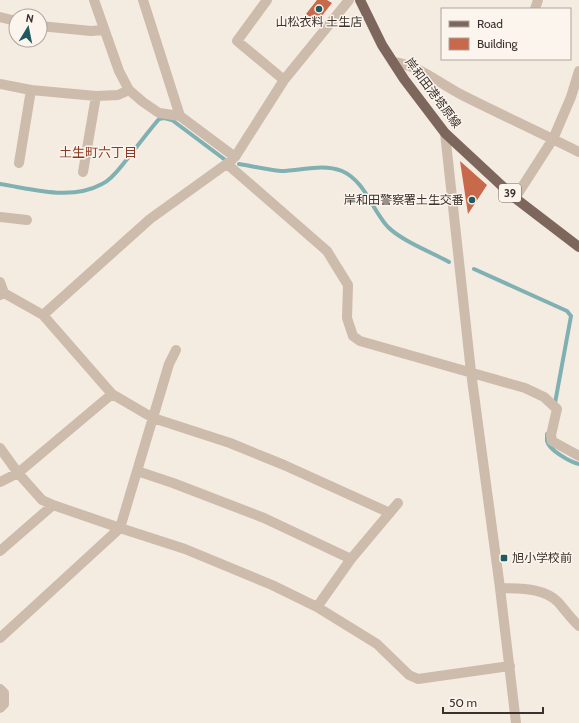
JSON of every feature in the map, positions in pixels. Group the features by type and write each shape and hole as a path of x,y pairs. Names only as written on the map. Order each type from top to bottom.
{"main road":[{"name":"岸和田港塔原線","path":"360,0 382,45 404,78 445,133 515,198 579,247"}],"street":[{"path":"94,0 119,71 129,90 159,113 180,116 235,157"},
{"path":"143,0 180,116"},
{"path":"267,0 236,41 284,80"},
{"path":"43,315 150,219 235,157 284,80 343,2"},
{"path":"48,27 91,31 104,30"},
{"path":"393,62 404,63 416,68 462,95 579,152"},
{"path":"515,198 553,139 571,97 579,71"},
{"path":"0,84 31,90 96,96 118,95 129,90"},
{"path":"19,163 31,90"},
{"path":"83,172 96,96"},
{"path":"445,133 471,372 500,588 516,723"},
{"path":"227,164 327,251 348,285 347,318 353,336 360,341 525,388 544,397 556,409 551,434 552,441 579,456"},
{"path":"0,217 27,220"},
{"path":"0,282 2,294 43,315 112,394 153,418 193,430 284,465 390,513"},
{"path":"0,638 120,528 169,364 176,350"},
{"path":"0,482 18,472 112,394"},
{"path":"0,448 42,500 120,528 185,549 317,607 377,644 409,675 418,679 510,666"},
{"path":"138,471 264,518 351,559"},
{"path":"317,607 351,559 398,503"},
{"path":"0,551 53,505"},
{"path":"500,588 532,590 544,593 557,601 571,619 579,626"},
{"path":"0,689 4,693 4,704 0,708"}],"building":[{"name":"山松衣料 土生店","path":"317,0 327,0 332,3 317,22 306,14"},
{"name":"岸和田警察署土生交番","path":"460,161 487,185 468,214"}],"waterway":[{"path":"0,184 39,191 65,193 90,189 106,182 113,176 159,119 164,118 172,120 224,159"},
{"path":"239,164 281,171 319,167 342,171 357,182 388,227 409,242 449,262"},
{"path":"474,269 567,311 571,316 555,403"},
{"path":"547,434 547,441 556,452 570,461 579,464"}],"place":[{"name":"山松衣料 土生店","path":"319,9"},
{"name":"岸和田警察署土生交番","path":"472,200"},
{"name":"旭小学校前","path":"504,558"}],"district":[{"name":"土生町六丁目","path":"98,152"}]}
